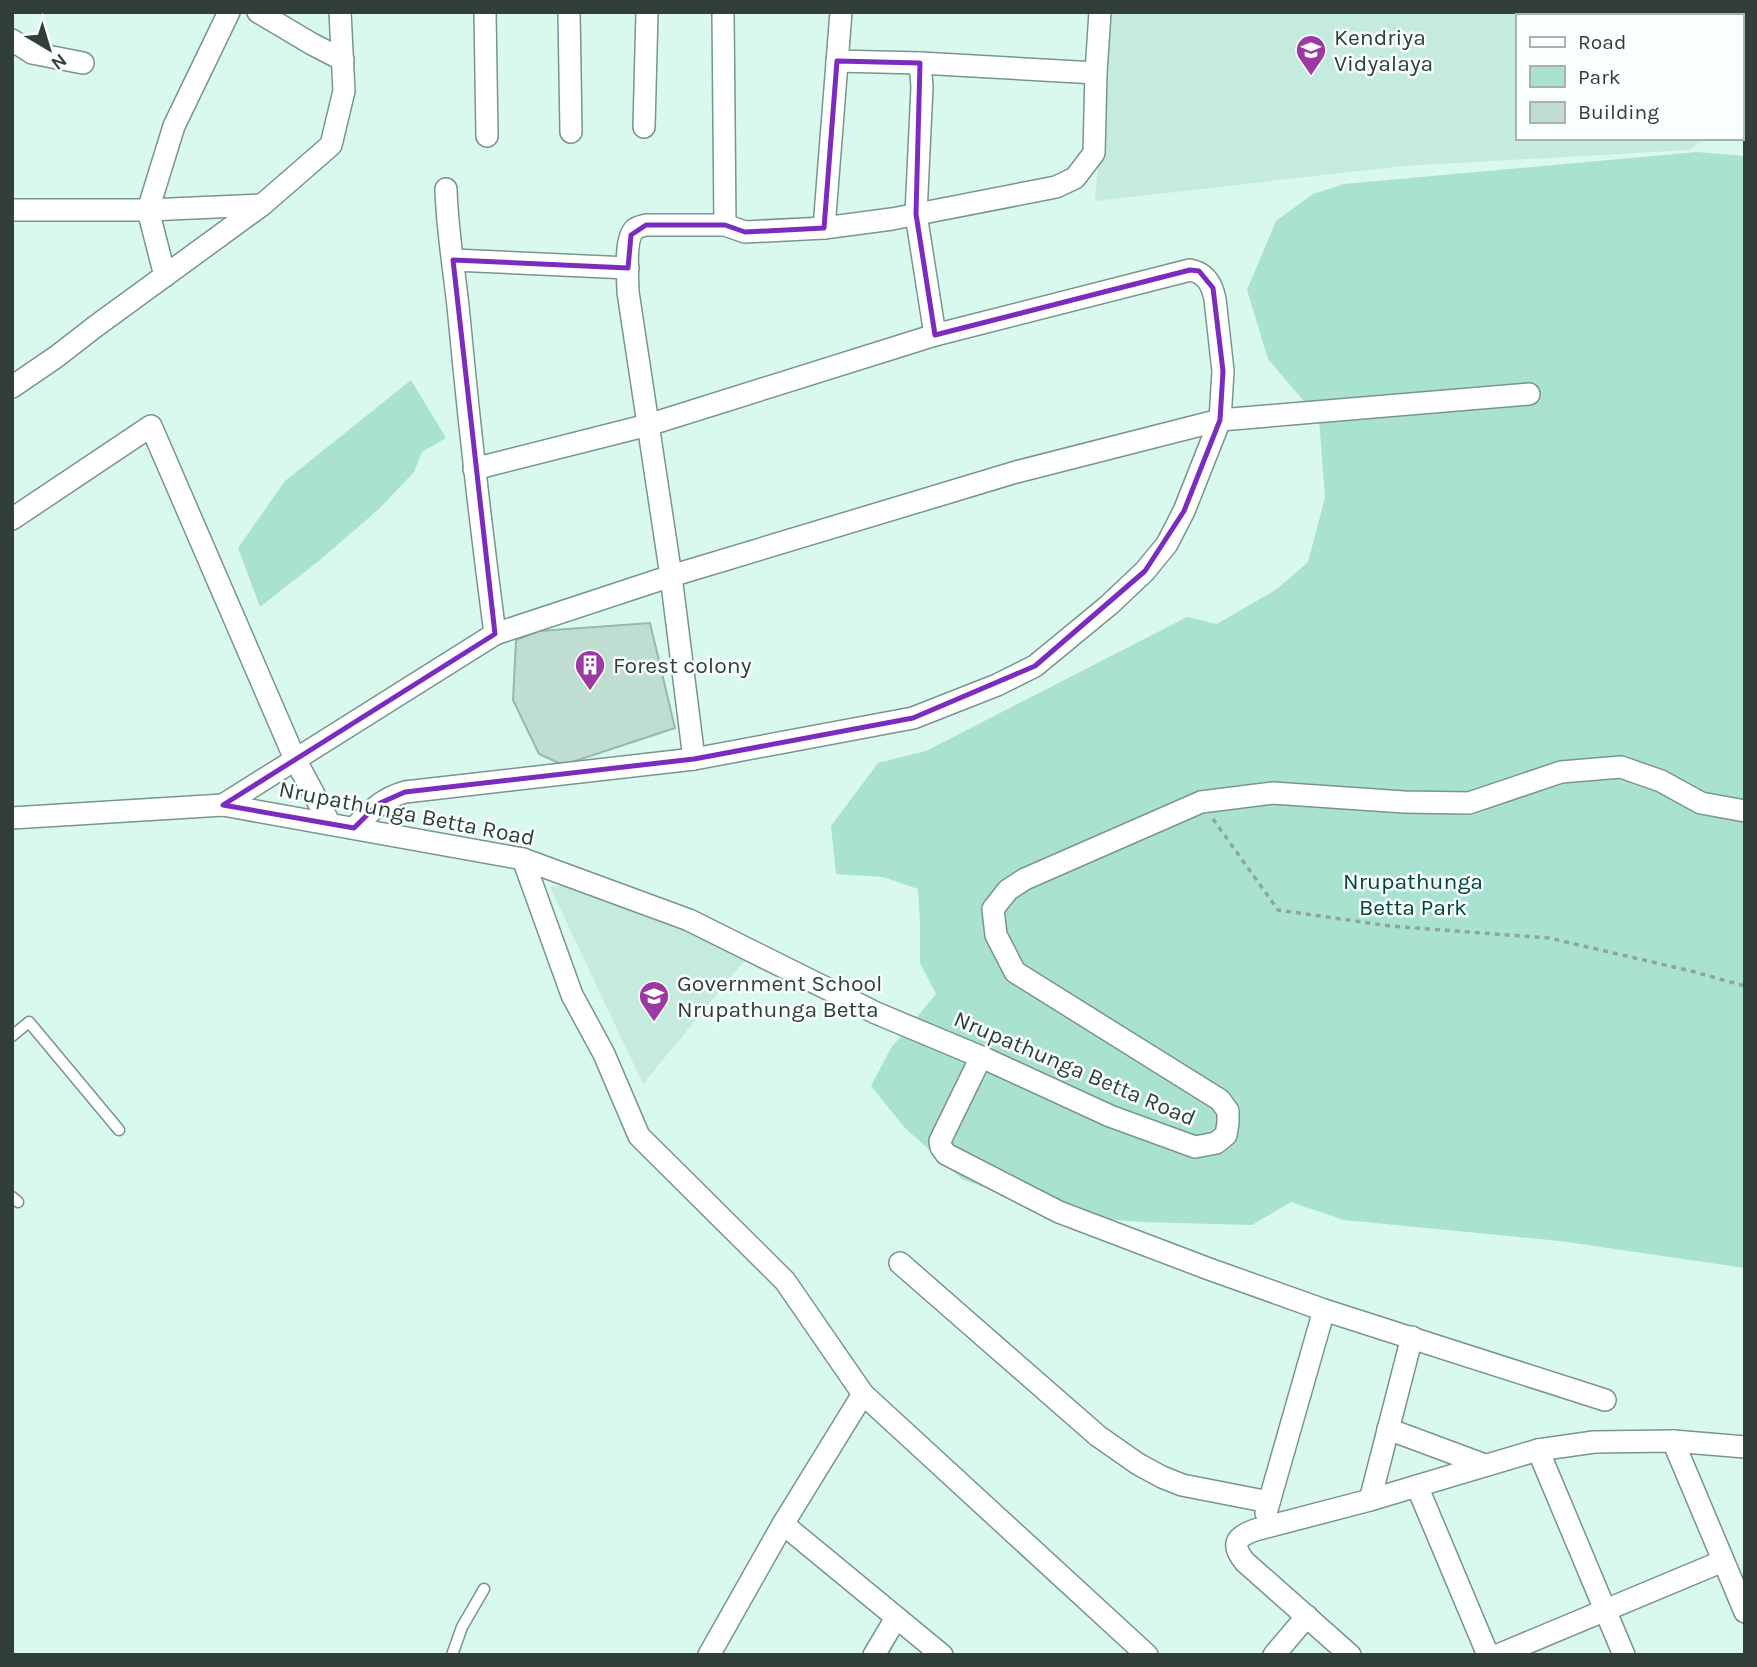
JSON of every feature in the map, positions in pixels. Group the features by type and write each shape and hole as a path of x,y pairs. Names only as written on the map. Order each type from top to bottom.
{"street":[{"path":"165,276 148,209 174,126 229,12"},
{"path":"258,12 343,60"},
{"path":"12,387 262,205 331,145 344,91 340,12"},
{"path":"485,12 486,136"},
{"path":"569,12 571,132"},
{"path":"644,127 647,12"},
{"path":"723,12 725,225"},
{"path":"824,229 841,12"},
{"path":"694,759 671,576 628,292 631,235 634,229 646,225 725,225 745,232 824,229 892,219 1056,187 1075,178 1094,153 1100,12"},
{"path":"12,40 22,53 83,63"},
{"path":"837,61 1096,73"},
{"path":"920,63 922,87 916,214 935,335"},
{"path":"446,189 446,211 474,469 495,634"},
{"path":"12,210 262,205"},
{"path":"453,260 628,268"},
{"path":"354,828 377,804 405,792 694,759 913,718 997,685 1035,666 1109,605 1145,571 1167,544 1184,511 1220,421 1223,371 1213,288 1199,271 1190,270 935,335 649,425 474,469"},
{"path":"223,805 495,634 671,576 1016,472 1220,421 1530,394"},
{"path":"12,519 151,426 295,759 330,824"},
{"name":"Nrupathunga Betta Road","path":"12,818 223,805 523,859 690,920 876,1013 1110,1115 1195,1147 1216,1143 1226,1135 1228,1111 1220,1100 1015,972 996,935 993,909 1009,890 1201,802 1273,793 1404,802 1469,803 1561,772 1621,767 1661,781 1701,803 1745,811"},
{"path":"523,859 572,996 604,1054 639,1136 785,1281 863,1394 1147,1655"},
{"path":"981,1057 940,1141 946,1154 1059,1212 1324,1310 1605,1400"},
{"path":"900,1263 1098,1436 1138,1464 1182,1485 1269,1502"},
{"path":"1262,1528 1324,1310"},
{"path":"1370,1500 1412,1337"},
{"path":"709,1655 783,1524 863,1394"},
{"path":"1388,1429 1485,1465"},
{"path":"1350,1655 1245,1562 1237,1552 1238,1539 1245,1533 1370,1500 1538,1450 1594,1442 1673,1441 1745,1447"},
{"path":"1673,1441 1745,1612"},
{"path":"1538,1450 1624,1655"},
{"path":"1417,1486 1489,1655"},
{"path":"783,1524 942,1655"},
{"path":"1498,1655 1723,1560"},
{"path":"1274,1655 1307,1616"},
{"path":"874,1655 896,1618"}],"lane":[{"path":"12,1036 29,1022 119,1130"},
{"path":"452,1655 461,1628 484,1589"}],"path":[{"path":"1201,802 1278,910 1390,926 1549,938 1745,986"}],"highlighted area":[{"path":"837,61 920,63 916,214 935,335 1190,270 1199,271 1213,288 1223,371 1220,420 1184,511 1145,571 1035,666 913,718 694,759 405,792 378,804 354,828 223,805 495,634 453,260 628,268 631,235 646,225 725,225 745,232 824,228"}],"shaded area":[{"name":"Kendriya Vidyalaya","path":"1111,12 1741,12 1516,14 1516,140 1702,140 1689,150 1403,166 1095,201"},
{"path":"1743,45 1745,69 1743,119"},
{"name":"Government School Nrupathunga Betta","path":"574,884 673,925 744,961 643,1084 550,887"}],"green space":[{"name":"Nrupathunga Betta Park","path":"1697,152 1745,156 1745,1268 1560,1241 1344,1220 1291,1202 1252,1225 1141,1222 1058,1215 962,1179 905,1128 871,1086 891,1048 936,994 920,963 918,889 883,877 836,874 831,826 878,763 926,751 1187,617 1217,624 1277,589 1308,562 1325,498 1319,419 1268,359 1247,290 1276,221 1313,194 1344,184"},
{"path":"411,380 446,438 422,452 414,472 379,509 260,607 238,548 285,481"}],"building":[{"name":"Forest colony","path":"650,623 675,728 563,765 539,754 513,700 516,640 539,631"}],"place":[{"name":"Kendriya Vidyalaya","path":"1311,77"},
{"name":"Forest colony","path":"590,692"},
{"name":"Government School Nrupathunga Betta","path":"654,1023"}]}
